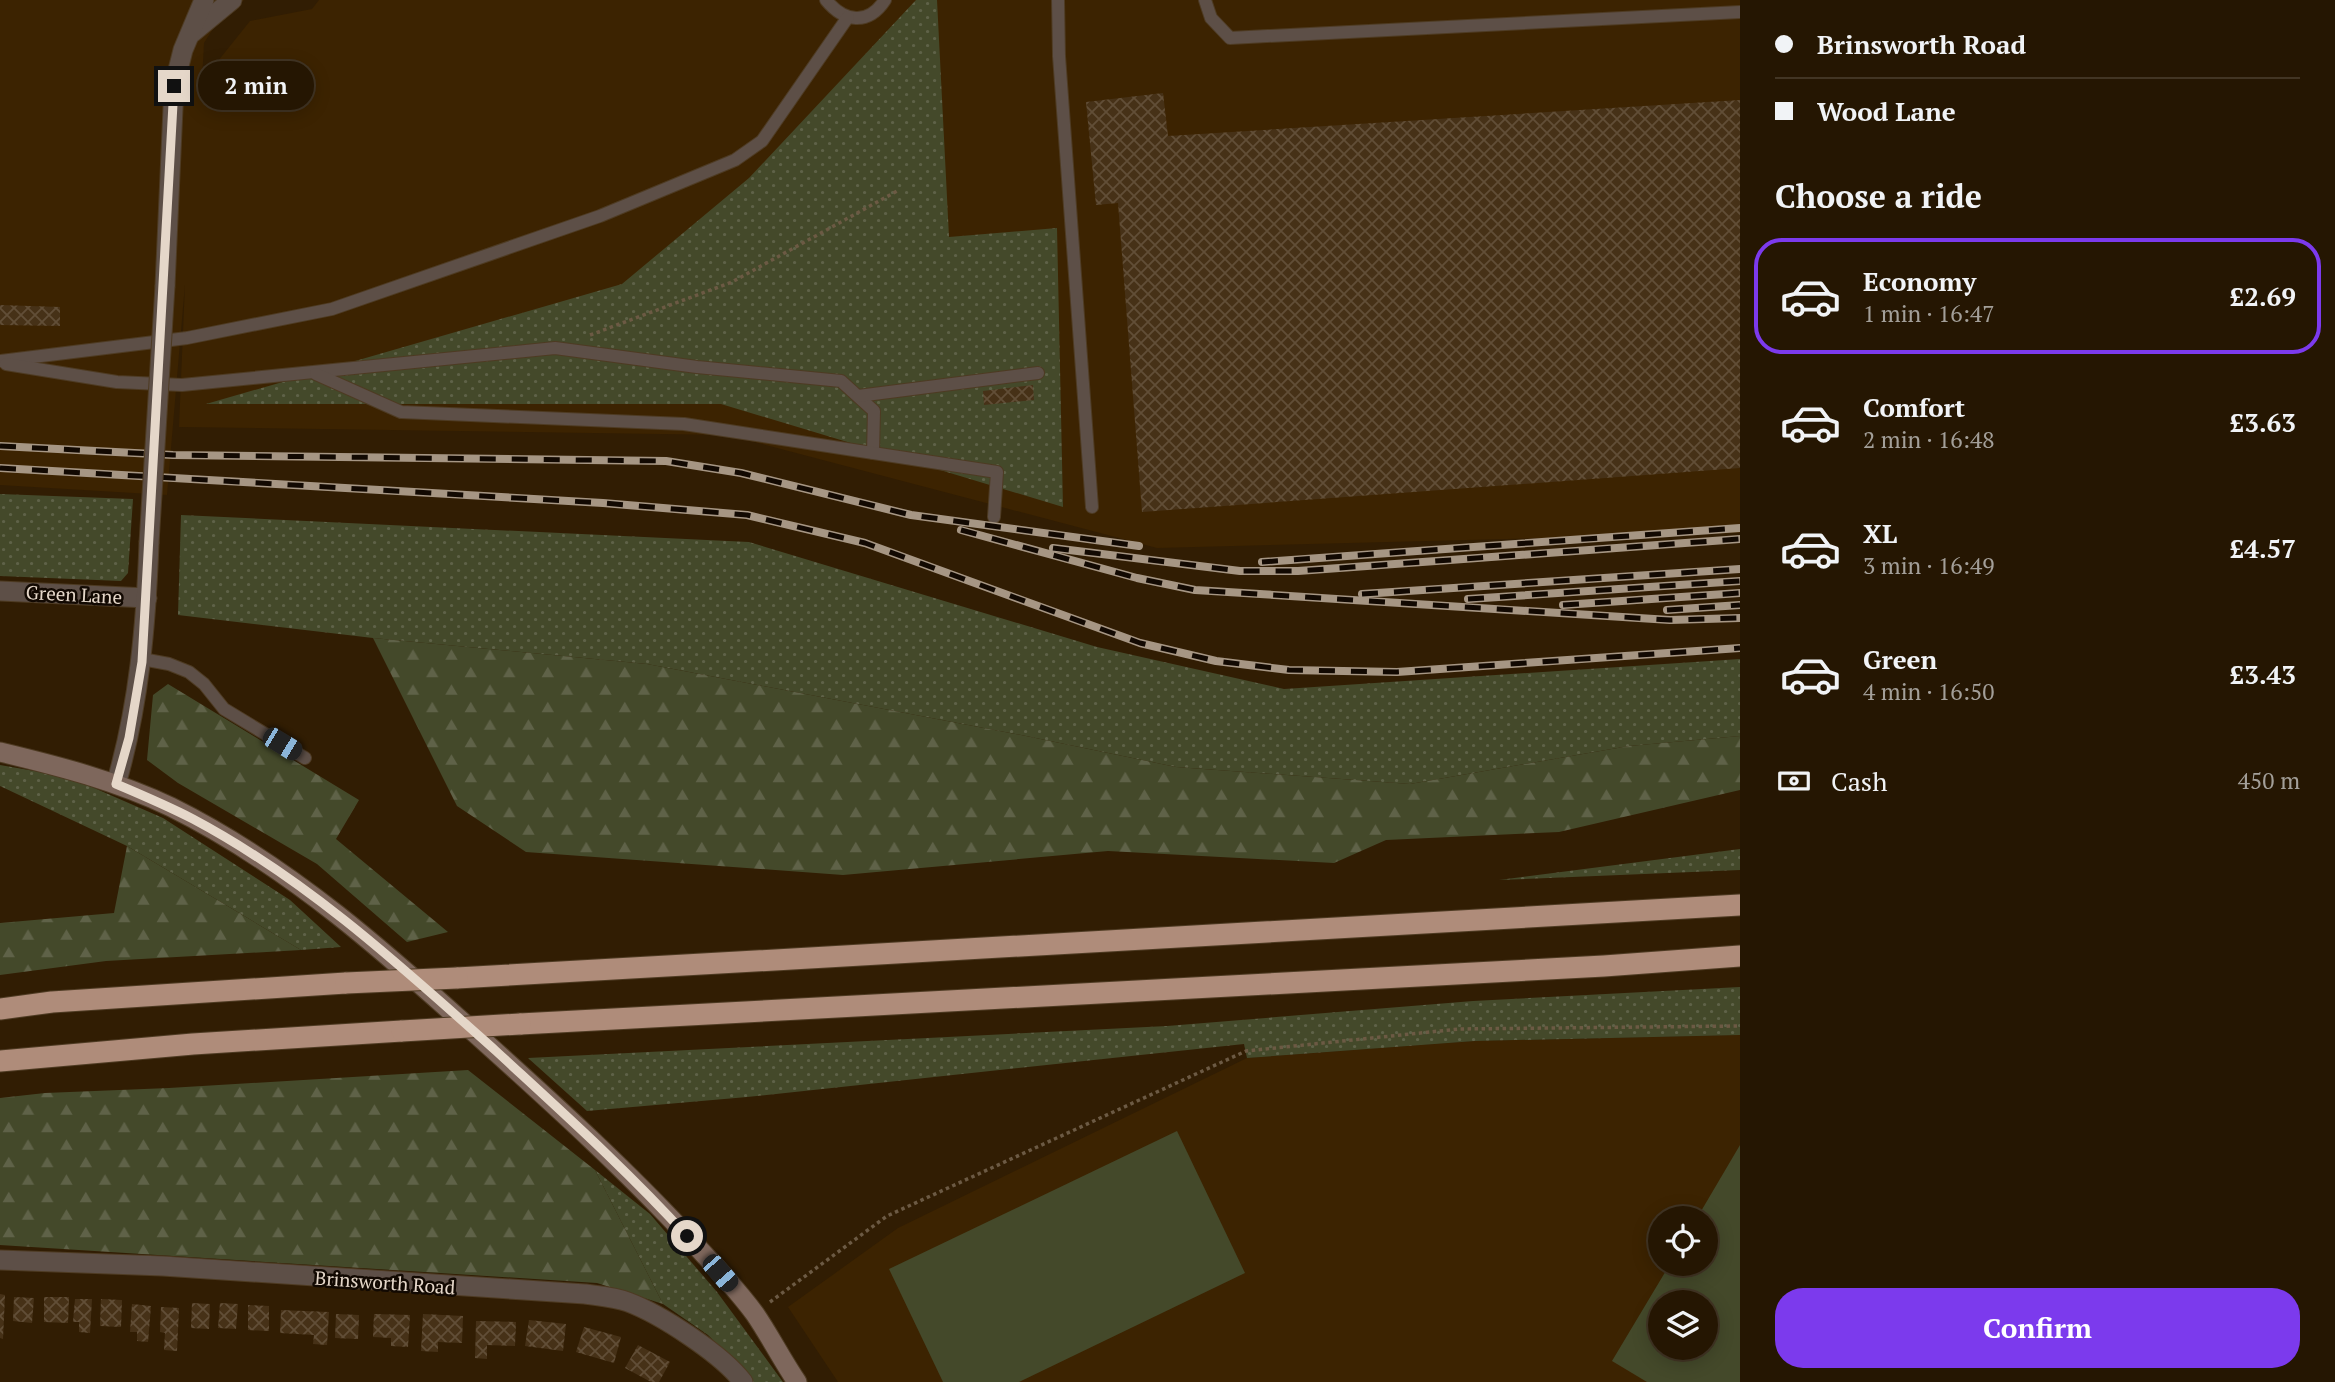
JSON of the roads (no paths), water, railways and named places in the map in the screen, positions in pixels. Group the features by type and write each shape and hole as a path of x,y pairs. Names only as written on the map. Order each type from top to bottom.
{"highway":[{"path":"0,1009 52,1002 346,983 1740,905"},
{"path":"0,1061 207,1043 402,1031 1604,967 1740,957"}],"main road":[{"path":"0,752 56,765 116,784 168,806 228,839 306,890 378,947 639,1184 755,1314 797,1382"}],"street":[{"path":"116,784 129,738 142,659 174,86 183,50 204,0"},
{"path":"191,34 232,0"},
{"name":"Green Lane","path":"0,591 147,598"},
{"name":"Brinsworth Road","path":"0,1260 163,1266 585,1294 627,1301 657,1316 701,1344 743,1382"}],"lane":[{"path":"826,0 837,13 859,18 870,15 880,8 885,0"},
{"path":"1058,0 1059,57 1092,507"},
{"path":"1205,0 1211,18 1230,38 1740,12"},
{"path":"0,362 187,338 332,309 600,216 735,160 762,141 848,17"},
{"path":"0,362 117,382 182,385 555,348 697,368 841,381 874,411 873,453"},
{"path":"314,373 401,412 684,424 997,472 995,517"},
{"path":"858,396 1038,373"},
{"path":"142,659 169,664 189,672 204,684 224,709 305,758"}],"railway":[{"path":"0,446 173,455 666,461 741,473 911,515 1139,546"},
{"path":"0,468 603,503 747,515 865,543 1140,643 1216,661 1289,670 1397,672 1740,648"},
{"path":"1262,562 1740,528"},
{"path":"961,530 1137,578 1195,590 1670,620 1740,618"},
{"path":"1053,548 1240,571 1298,571 1740,539"},
{"path":"1362,594 1740,569"},
{"path":"1468,599 1740,581"},
{"path":"1563,605 1740,593"},
{"path":"1667,610 1740,605"}]}
